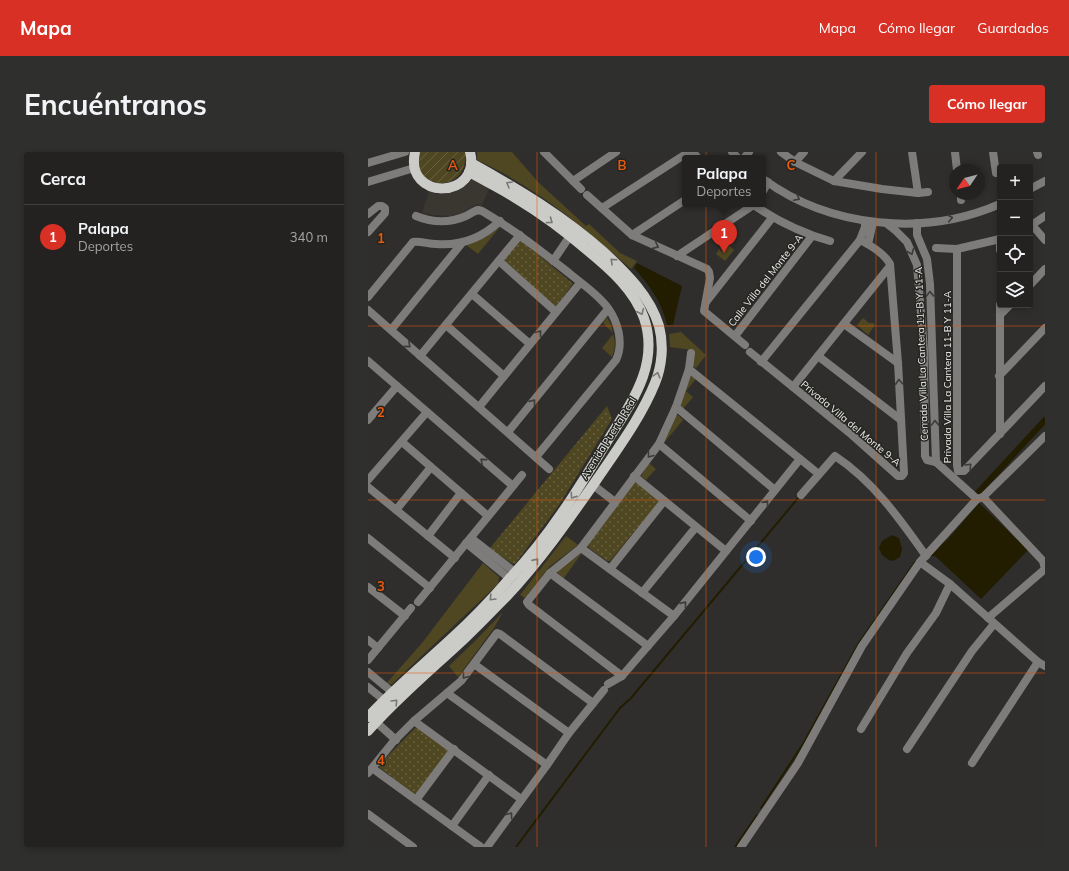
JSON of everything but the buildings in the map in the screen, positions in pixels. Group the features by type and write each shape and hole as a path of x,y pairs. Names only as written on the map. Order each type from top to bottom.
{"main road":[{"path":"415,152 413,159 414,168 419,178 426,184 441,189 456,186 464,180 470,167 470,152"},
{"name":"Avenida Puerta Real","path":"372,724 384,700 453,637 513,576 548,531 581,485 630,404 645,374 648,357 648,342 644,320 634,299 613,272 572,238 470,167"},
{"name":"Avenida Puerta Real","path":"372,724 467,636 508,595 541,555 591,487 641,410 655,383 661,360 659,327 650,307 637,285 596,245 563,219 525,193 470,167"},
{"path":"630,404 641,410"}],"street":[{"path":"368,163 405,152"},
{"path":"544,152 572,181 632,235 703,267 709,272 710,278 704,304"},
{"path":"572,181 604,155 616,152"},
{"path":"781,152 795,162 834,180 882,189 928,192"},
{"path":"795,162 804,152"},
{"path":"834,180 862,152"},
{"path":"912,152 918,192"},
{"path":"955,152 957,164"},
{"path":"993,152 996,173"},
{"path":"602,208 682,157"},
{"path":"368,182 414,168"},
{"path":"1033,187 1045,181"},
{"path":"766,185 812,205 869,224 931,222 964,216 997,206"},
{"path":"632,235 682,202"},
{"path":"368,214 378,206 385,208 385,214 368,232"},
{"path":"677,256 751,207"},
{"path":"757,207 772,218 812,236 830,241"},
{"path":"416,216 432,221 451,221 464,217 478,210 482,211 520,235 599,298 608,309 614,320 620,341 616,360 536,457"},
{"path":"1033,224 1045,216"},
{"path":"704,304 772,218"},
{"path":"368,297 414,242 438,244 462,243 487,232 500,221"},
{"name":"Cerrada Villa La Cantera 11-B Y 11-A","path":"886,223 907,242 917,266 924,350 929,371"},
{"name":"Cerrada Villa La Cantera 11-B Y 11-A","path":"917,223 917,235 927,262 930,284 929,371 936,462 980,498 1043,561 1045,568 991,621"},
{"path":"761,362 860,240 869,224"},
{"path":"868,244 869,224"},
{"path":"1033,227 1045,240"},
{"path":"420,356 520,235"},
{"name":"Calle Villa del Monte 9-A","path":"734,336 812,236"},
{"path":"554,262 572,238"},
{"path":"793,387 890,266 886,258 868,244 860,240"},
{"path":"936,248 957,249 997,240"},
{"path":"391,330 462,243"},
{"name":"Privada Villa La Cantera 11-B Y 11-A","path":"957,249 958,471 964,471 1045,386"},
{"path":"499,261 556,312"},
{"name":"Privada Villa del Monte 9-A","path":"704,304 704,312 734,336 761,362 852,435 899,476 902,476 904,473 898,363 890,266"},
{"path":"1033,282 1045,269"},
{"path":"479,407 580,283"},
{"path":"472,294 530,344"},
{"path":"1000,308 1000,434"},
{"path":"1000,315 1007,308"},
{"path":"508,432 608,309"},
{"path":"368,310 549,469"},
{"path":"844,324 898,363"},
{"path":"446,325 504,376"},
{"path":"999,376 1045,328"},
{"path":"622,676 528,604 528,600 550,573 581,548 658,444 676,407 689,369 691,353"},
{"path":"818,356 901,420"},
{"path":"368,361 513,486"},
{"path":"689,369 815,471"},
{"path":"368,420 397,386"},
{"path":"676,407 775,490"},
{"path":"368,480 427,412"},
{"path":"741,847 798,763 862,646 923,559 980,498 1045,436"},
{"path":"402,442 488,516"},
{"path":"658,444 751,521"},
{"path":"801,495 835,456 846,463 872,486 895,513 923,559 991,621 1042,664 972,763"},
{"path":"487,847 569,733 593,703 606,687 622,676 674,616 800,459"},
{"path":"396,510 431,467"},
{"path":"418,602 455,558 471,543 488,516 522,475"},
{"path":"634,476 726,551"},
{"path":"368,487 455,558"},
{"path":"591,487 614,504"},
{"path":"428,536 461,493"},
{"path":"610,568 664,501"},
{"path":"642,592 696,527"},
{"path":"368,538 430,588"},
{"path":"471,543 513,576"},
{"path":"581,548 674,616"},
{"path":"550,573 648,646"},
{"path":"861,729 907,653 936,613 950,584"},
{"path":"368,587 405,616"},
{"path":"368,660 411,608"},
{"path":"907,749 991,621"},
{"path":"481,847 416,800 370,771 394,741 414,721 461,681 495,634 498,634 593,703"},
{"path":"368,640 378,648"},
{"path":"474,664 569,733"},
{"path":"368,672 392,692"},
{"path":"368,687 384,700"},
{"path":"447,693 547,765"},
{"path":"414,721 521,799"},
{"path":"372,724 394,741"},
{"path":"416,800 454,749"},
{"path":"452,826 489,775"},
{"path":"368,814 413,847"}],"shaded area":[{"path":"419,152 465,152 465,164 461,173 454,180 446,183 437,183 429,180 422,174 418,163"},
{"path":"477,152 512,152 538,182 586,226 589,224 620,253 637,261 631,269 577,223 539,195 499,171 477,160"},
{"path":"472,179 489,189 481,207 477,204 461,213 450,216 422,213 429,191 437,194 454,192"},
{"path":"500,227 478,254 466,245 486,237"},
{"path":"520,241 522,241 573,284 556,306 554,306 505,262 504,259"},
{"path":"728,244 734,250 725,261 716,254 719,249 722,252"},
{"path":"637,263 682,286 673,325 667,325 662,309 654,294 634,268"},
{"path":"607,317 611,325 613,333 603,323"},
{"path":"863,318 869,323 874,323 875,325 868,335 857,325"},
{"path":"681,332 706,355 696,368 693,366 692,350 670,347 669,334"},
{"path":"613,334 615,346 612,357 602,348"},
{"path":"692,376 696,379 686,391 693,397 683,409 680,404 690,377"},
{"path":"607,406 612,419 559,505 515,564 511,563 490,548"},
{"path":"678,415 683,420 664,443 663,440 675,416"},
{"path":"649,463 656,469 646,480 641,476"},
{"path":"637,482 658,499 658,503 610,561 607,561 589,548 588,545 634,483"},
{"path":"979,503 1028,550 981,599 935,556 928,556 948,539"},
{"path":"892,535 899,538 902,549 900,557 893,561 882,555 879,548 882,541"},
{"path":"566,536 578,545 549,567 525,598 520,595"},
{"path":"582,553 564,578 558,574 558,571"},
{"path":"483,563 499,577 498,584 392,684 385,685 422,643"},
{"path":"503,612 494,628 458,677 449,666"},
{"path":"417,727 448,750 448,753 417,793 414,794 380,768 379,765"}],"waterway":[{"path":"973,498 1045,420"},
{"path":"516,847 620,708 631,698 799,497"},
{"path":"761,808 803,744 859,643 915,562"},
{"path":"735,847 757,815"}],"place":[{"name":"Palapa","path":"724,253"}]}
